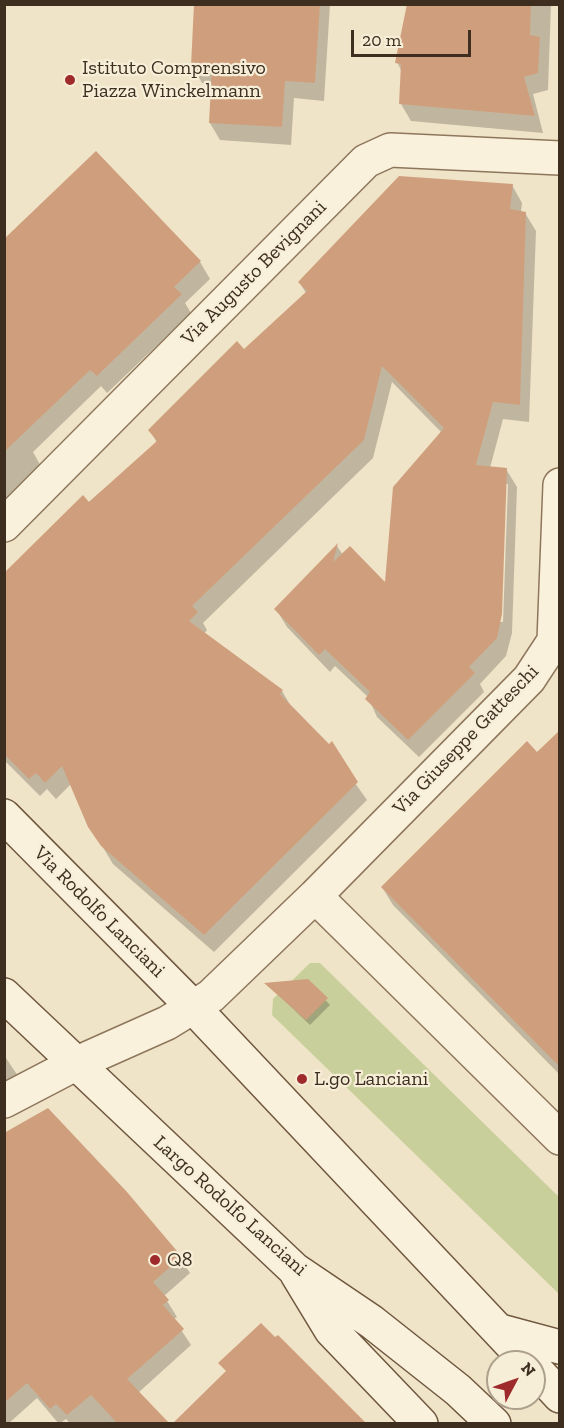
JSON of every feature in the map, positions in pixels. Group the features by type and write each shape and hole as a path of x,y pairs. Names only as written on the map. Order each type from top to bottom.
{"street":[{"name":"Via Augusto Bevignani","path":"4,525 366,161 390,150 560,158"},
{"name":"Via Giuseppe Gatteschi","path":"315,896 529,679 557,644 560,485"},
{"name":"Via Rodolfo Lanciani","path":"4,816 194,1008"},
{"path":"4,1101 75,1064 167,1023 194,1008 233,978 315,896 560,1138"},
{"path":"4,995 75,1064"},
{"path":"194,1008 517,1350"},
{"name":"Largo Rodolfo Lanciani","path":"75,1064 295,1270 381,1329 458,1390 494,1424"},
{"path":"295,1270 331,1330 421,1424"},
{"path":"500,1331 560,1347"},
{"path":"546,1381 560,1396"}],"green space":[{"path":"310,963 320,963 559,1197 559,1294 272,1015 273,999"}],"building":[{"path":"194,4 320,4 315,83 285,81 282,127 209,123 212,67 191,66"},
{"path":"407,4 531,4 530,35 540,37 538,73 524,77 535,116 399,104 401,64 395,63"},
{"path":"96,151 201,261 174,287 182,294 97,376 90,370 4,452 4,239"},
{"path":"399,176 513,184 510,209 526,212 520,405 493,402 476,465 507,468 502,614 497,638 469,667 475,673 408,740 365,699 370,692 325,649 319,655 274,609 338,543 333,562 350,546 385,582 393,487 444,428 382,366 364,440 192,606 198,612 189,621 283,690 280,694 329,744 332,741 358,782 204,935 101,846 88,827 62,766 45,783 36,773 29,779 4,754 4,573 83,495 89,502 157,441 148,430 237,341 244,349 307,291 298,282"},
{"path":"560,730 560,1067 381,887 527,741 537,752"},
{"path":"308,979 328,998 306,1020 264,983"},
{"path":"48,1108 127,1192 182,1257 153,1282 169,1300 163,1305 184,1329 127,1379 170,1424 118,1424 91,1395 67,1415 56,1404 50,1409 27,1383 4,1403 4,1133"},
{"path":"261,1323 275,1337 278,1335 367,1424 172,1424 226,1371 218,1363"}],"place":[{"name":"Istituto Comprensivo Piazza Winckelmann","path":"70,80"},
{"name":"L.go Lanciani","path":"302,1079"},
{"name":"Q8","path":"155,1260"}]}
